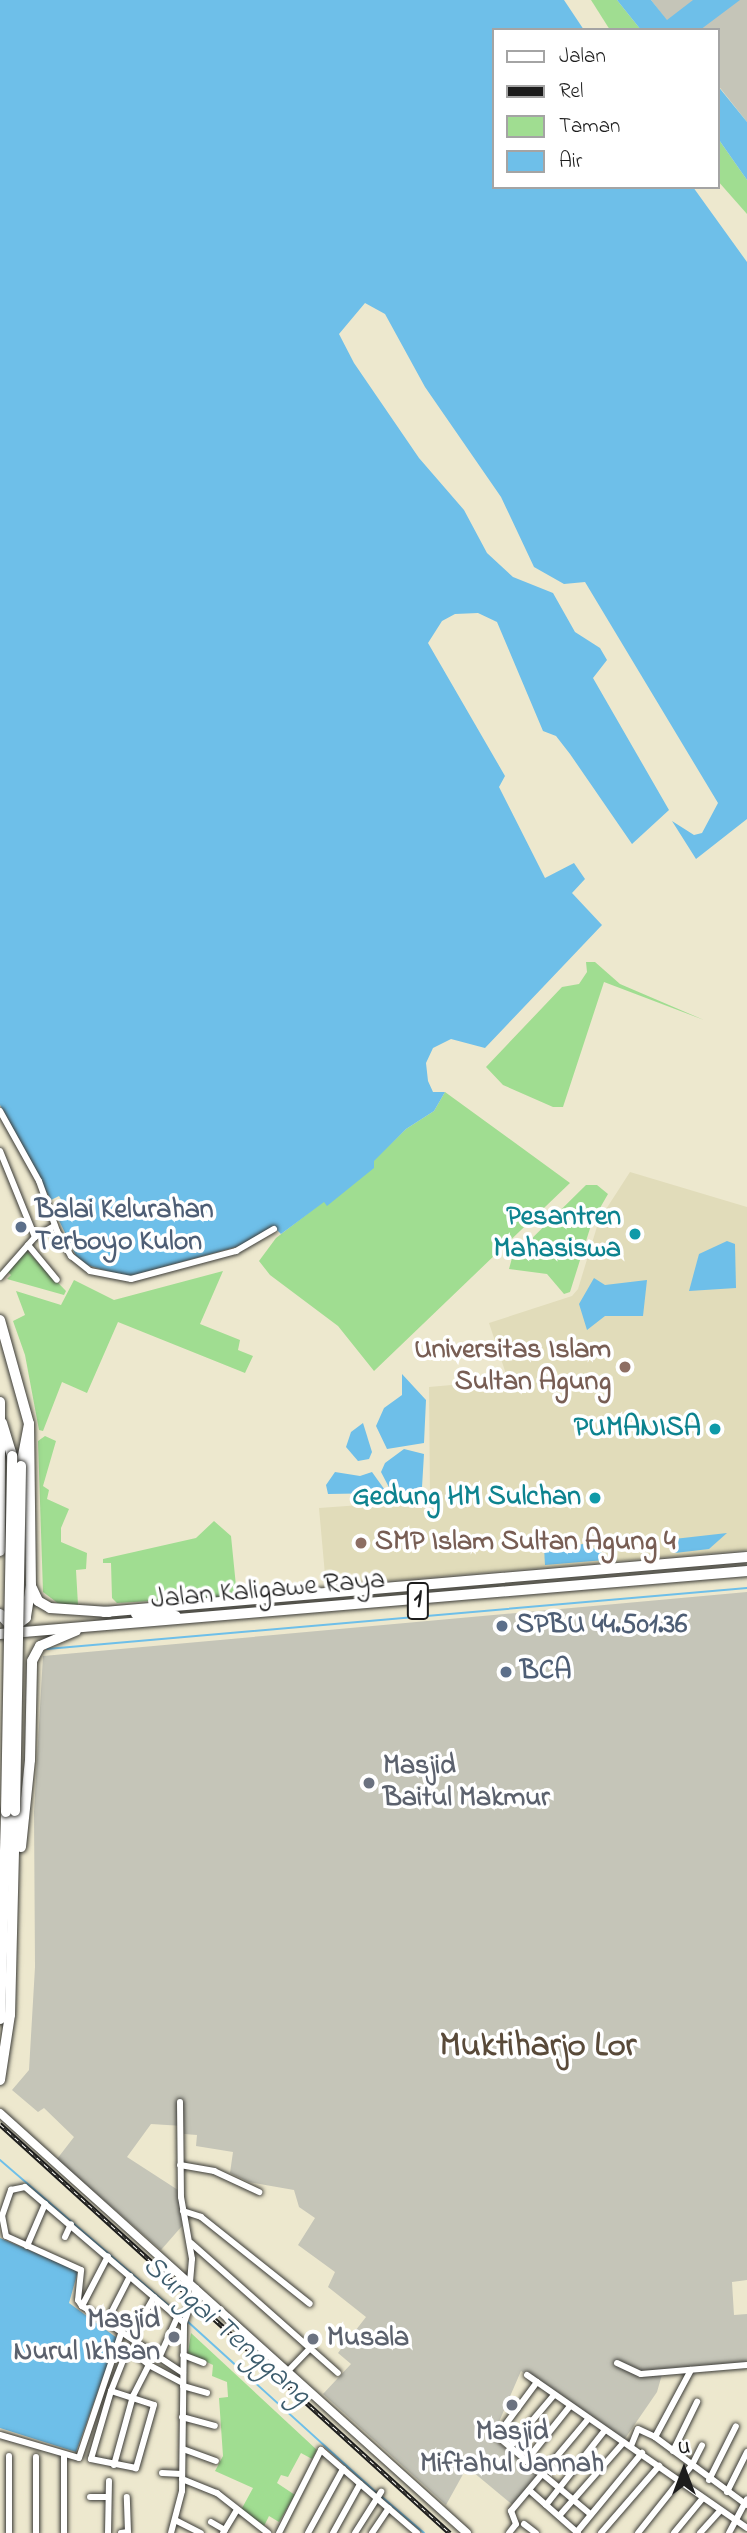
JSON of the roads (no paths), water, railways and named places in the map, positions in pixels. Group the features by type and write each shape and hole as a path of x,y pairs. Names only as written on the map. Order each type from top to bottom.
{"highway":[{"path":"0,1320 29,1424 32,1585 26,1618 3,1631"},
{"path":"0,1402 0,1551"},
{"path":"2,1423 12,1456 10,1811 16,1871"},
{"path":"0,2019 21,1466 29,1424"},
{"path":"104,1612 634,1576 747,1557"},
{"name":"Jalan Kaligawe Raya","path":"45,1637 89,1629 747,1565"},
{"name":"Jalan Kaligawe Raya","path":"178,1616 634,1576 747,1571"},
{"path":"89,1629 390,1610 747,1576"},
{"name":"1","path":"32,1585 44,1606 178,1616"},
{"path":"0,1614 3,1631"},
{"path":"3,1631 178,1616"},
{"path":"0,2080 4,2067 16,1871 29,1774 34,1657 45,1637 3,1631"},
{"path":"0,1828 4,1871"}],"street":[{"path":"0,1111 39,1181 54,1226 78,1263 115,1279 131,1279 236,1251 274,1229"},
{"path":"0,1151 35,1237"},
{"path":"0,1277 35,1237 54,1226"},
{"path":"27,1245 57,1280"},
{"path":"171,2533 182,2477 185,2320 193,2285 191,2243 183,2211 180,2102"},
{"path":"0,2113 467,2533"},
{"path":"180,2165 214,2171 259,2192"},
{"path":"183,2373 131,2337 120,2337 82,2306 78,2300 81,2270 3,2232 2,2203 11,2190 21,2186 71,2224 177,2318 185,2320"},
{"path":"27,2246 44,2204"},
{"path":"183,2211 201,2217 310,2304"},
{"path":"65,2237 71,2224"},
{"path":"191,2243 338,2373"},
{"path":"82,2306 108,2256"},
{"path":"106,2323 130,2276"},
{"path":"131,2337 154,2297"},
{"path":"159,2358 177,2318"},
{"path":"0,2435 64,2456 79,2458 120,2337"},
{"path":"111,2390 154,2405 141,2463 132,2469 90,2457 111,2390 128,2348 149,2365 183,2385 207,2393"},
{"path":"288,2371 310,2348"},
{"path":"183,2355 204,2363"},
{"path":"617,2364 642,2374 747,2365"},
{"path":"114,2465 134,2396 149,2365"},
{"path":"655,2437 691,2370"},
{"path":"527,2375 642,2453 735,2524 747,2528"},
{"path":"537,2382 498,2430 498,2438 560,2487 589,2514"},
{"path":"510,2447 554,2395"},
{"path":"673,2451 697,2402"},
{"path":"526,2461 570,2406"},
{"path":"182,2417 215,2427"},
{"path":"509,2533 516,2524 509,2512 589,2418"},
{"path":"709,2480 736,2426"},
{"path":"559,2516 638,2429 655,2437 709,2480 746,2503 729,2533"},
{"path":"546,2505 605,2430"},
{"path":"638,2533 692,2465 702,2445"},
{"path":"183,2449 216,2460"},
{"path":"278,2533 321,2450 360,2484 378,2495 388,2508 417,2533"},
{"path":"727,2492 747,2452"},
{"path":"529,2490 577,2533 589,2514 642,2453"},
{"path":"9,2456 9,2533"},
{"path":"64,2456 64,2533"},
{"path":"36,2458 36,2533"},
{"path":"601,2533 659,2466"},
{"path":"308,2533 343,2469"},
{"path":"162,2473 182,2477 217,2493 267,2532"},
{"path":"108,2480 108,2533"},
{"path":"333,2533 360,2484"},
{"path":"355,2533 378,2495"},
{"path":"90,2497 108,2497"},
{"path":"121,2533 128,2532 127,2497"},
{"path":"674,2533 702,2499"},
{"path":"372,2533 388,2508"},
{"path":"212,2522 224,2532 237,2510"},
{"path":"700,2533 719,2512"},
{"path":"0,2519 9,2519"},
{"path":"175,2521 201,2533"},
{"path":"524,2524 536,2533"}],"water":[{"path":"0,0 564,0 583,28 491,28 491,189 694,189 747,262 747,819 696,859 672,821 694,835 702,833 718,803 585,582 564,584 534,567 501,497 425,387 385,314 365,303 339,334 354,363 419,458 464,510 487,553 513,577 553,593 575,632 600,648 607,660 593,678 669,810 632,844 556,736 543,731 497,622 478,613 455,614 442,621 428,643 505,776 499,787 545,878 574,863 585,879 572,893 602,925 485,1048 451,1039 433,1048 426,1063 428,1081 433,1092 445,1092 434,1111 406,1129 374,1161 374,1168 327,1206 324,1202 281,1234 274,1227 254,1242 127,1277 87,1265 76,1256 55,1212 64,1204 59,1196 51,1200 0,1105"},
{"path":"617,0 651,0 667,20 693,0 740,0 703,28 639,28"},
{"path":"719,87 747,122 747,180 719,140"},
{"path":"727,1241 735,1244 736,1288 689,1291 699,1254"},
{"path":"594,1278 605,1285 647,1280 643,1316 605,1316 587,1330 579,1304"},
{"path":"402,1374 426,1400 424,1443 387,1449 376,1426 384,1408 402,1395"},
{"path":"363,1423 372,1452 369,1459 358,1461 346,1447 351,1432"},
{"path":"404,1449 424,1454 422,1487 416,1488 415,1495 394,1497 381,1472 385,1463"},
{"path":"335,1472 360,1476 372,1472 387,1493 328,1494 326,1485"},
{"path":"727,1533 709,1549 675,1553 674,1539"},
{"path":"584,1544 601,1552 605,1560 545,1565 544,1548"},
{"path":"0,2238 78,2271 69,2303 117,2338 76,2452 0,2428"}],"waterway":[{"path":"47,1649 747,1588"},
{"name":"Sungai Tenggang","path":"0,2160 183,2318"},
{"name":"Sungai Tenggang","path":"187,2321 378,2494"},
{"name":"Sungai Tenggang","path":"382,2497 424,2533"}],"railway":[{"path":"0,2124 450,2533"}],"place":[{"name":"Balai Kelurahan Terboyo Kulon","path":"21,1227"},
{"name":"Pesantren Mahasiswa","path":"635,1234"},
{"name":"Universitas Islam Sultan Agung","path":"625,1367"},
{"name":"PUMANISA","path":"715,1429"},
{"name":"Gedung HM Sulchan","path":"595,1498"},
{"name":"SMP Islam Sultan Agung 4","path":"361,1543"},
{"name":"SPBU 44.501.36","path":"502,1626"},
{"name":"BCA","path":"506,1672"},
{"name":"Masjid Baitul Makmur","path":"369,1783"},
{"name":"Masjid Nurul Ikhsan","path":"174,2337"},
{"name":"Musala","path":"313,2339"},
{"name":"Masjid Miftahul Jannah","path":"512,2405"}],"district":[{"name":"Muktiharjo Lor","path":"538,2047"}]}
